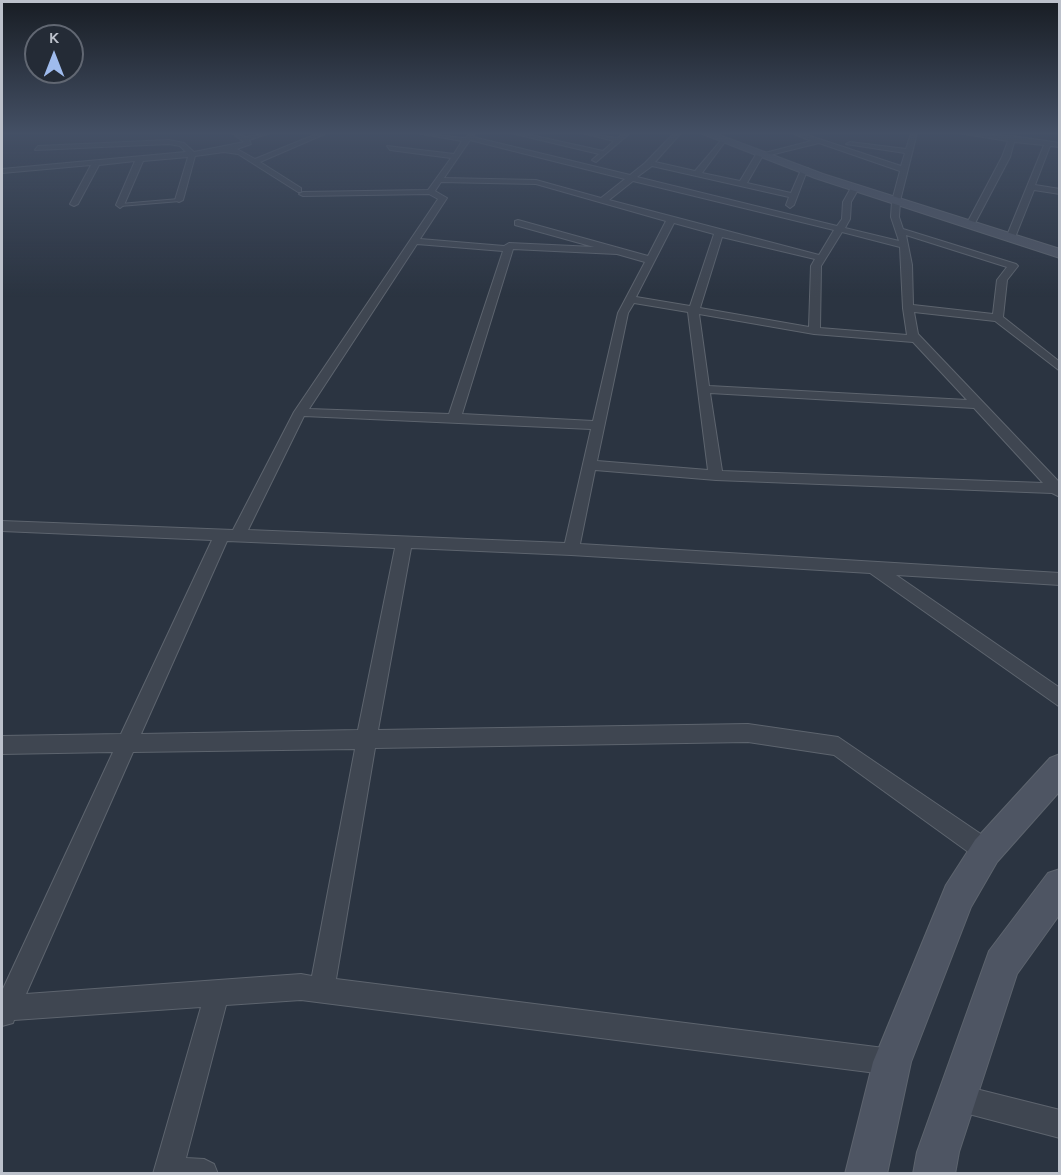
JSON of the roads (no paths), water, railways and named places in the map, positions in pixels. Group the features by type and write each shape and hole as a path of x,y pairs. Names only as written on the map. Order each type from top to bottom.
{"main road":[{"path":"855,188 1059,254"},
{"path":"866,1173 892,1062 958,897 986,850 1059,768"},
{"path":"934,1173 938,1152 1002,964 1059,885"}],"street":[{"path":"74,204 83,188"},
{"path":"120,205 127,188"},
{"path":"179,200 182,188"},
{"path":"294,188 300,192 430,192 443,198 300,412 230,535 126,744 3,1011 301,987 892,1062"},
{"path":"430,192 433,188"},
{"path":"556,188 718,233 821,258"},
{"path":"602,201 620,188"},
{"path":"673,188 904,245"},
{"path":"759,188 794,196"},
{"path":"786,216 797,188"},
{"path":"814,331 816,266 846,219 846,202 855,188"},
{"path":"900,188 895,217 904,245 909,290 908,308 913,334 1057,490"},
{"path":"970,225 990,188"},
{"path":"1011,238 1031,188"},
{"path":"1036,188 1059,192"},
{"path":"571,549 623,313 671,220"},
{"path":"518,223 650,260"},
{"path":"899,230 1013,266 1002,280 999,318"},
{"path":"716,475 693,312 718,233"},
{"path":"415,241 508,249"},
{"path":"454,418 509,246 617,250"},
{"path":"630,299 693,312 814,331 917,339"},
{"path":"908,308 999,318 1059,368"},
{"path":"703,389 977,404"},
{"path":"300,412 598,425"},
{"path":"589,465 716,475 1057,490"},
{"path":"2,526 571,549 1059,579"},
{"path":"322,990 404,542"},
{"path":"874,568 1059,699"},
{"path":"2,745 748,733 838,746 986,850"},
{"path":"204,1173 167,1172 217,993"},
{"path":"956,1098 1059,1124"}],"lane":[{"path":"120,205 179,200"}]}
